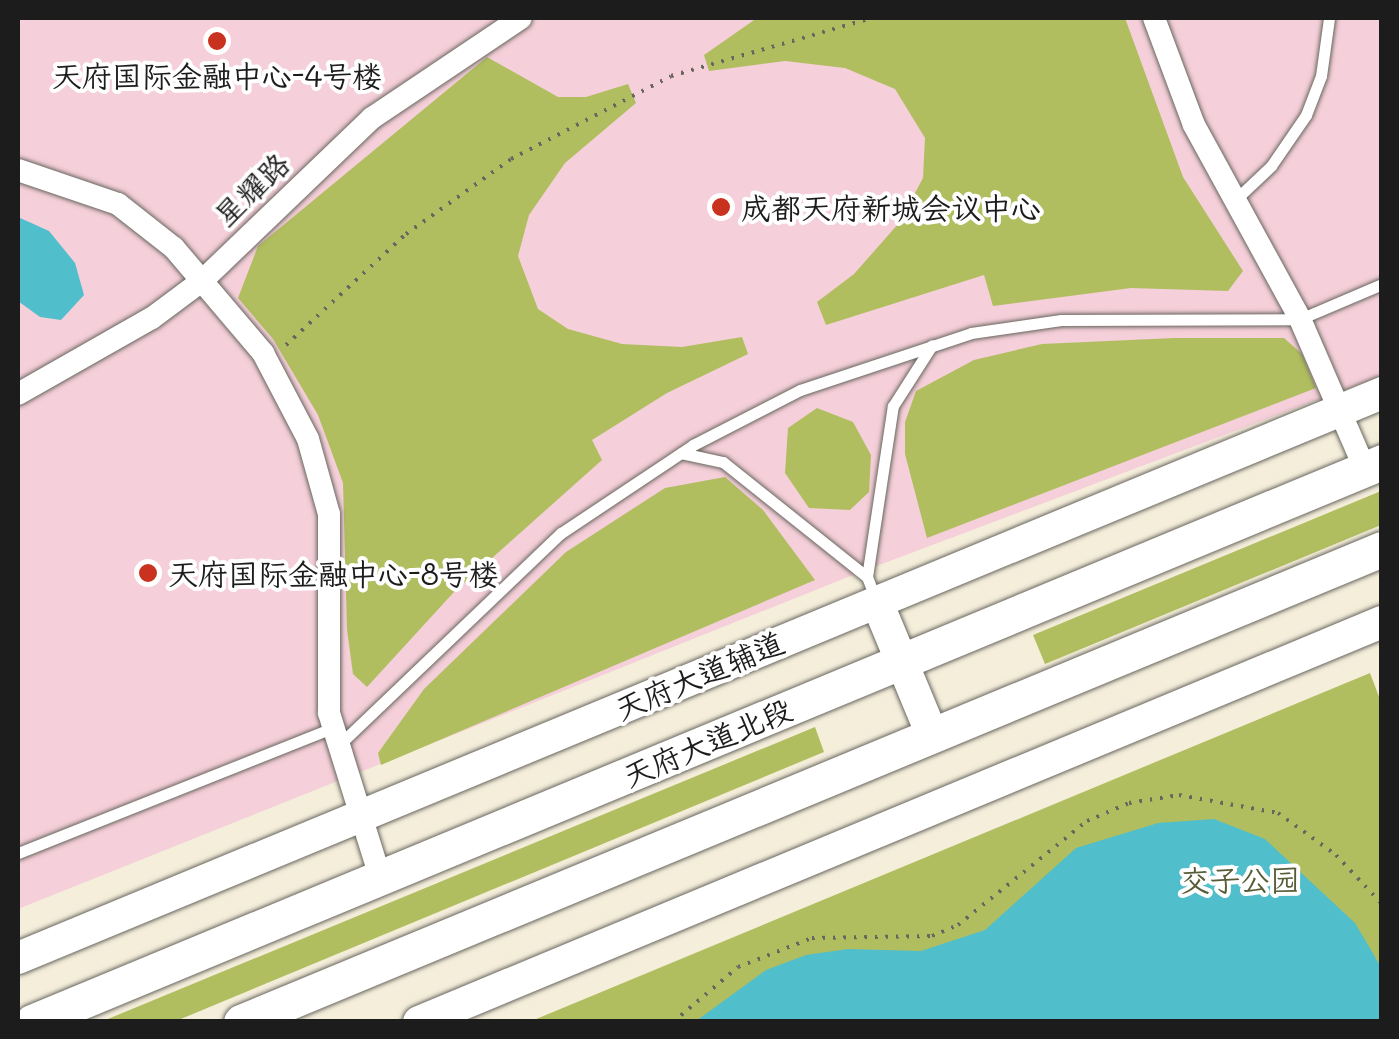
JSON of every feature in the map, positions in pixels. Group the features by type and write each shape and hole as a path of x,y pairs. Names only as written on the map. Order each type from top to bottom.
{"main road":[{"name":"天府大道北段","path":"32,1022 1373,465"},
{"path":"241,1022 1382,548"}],"street":[{"name":"星耀路","path":"18,394 152,318 203,280 372,118 521,18"},
{"path":"1154,18 1194,125 1300,319 1340,410 1373,465"},
{"path":"18,170 118,204 203,280 268,362 308,440 329,514 335,738 380,877"},
{"name":"天府大道辅道","path":"18,958 358,817 872,589 1382,392"},
{"path":"872,589 932,735"},
{"path":"419,1022 1382,622"}],"lane":[{"path":"1234,201 1271,166 1306,115 1321,76 1329,18"},
{"path":"18,853 335,738 561,534 681,453 800,390 932,346 1061,320 1300,319 1382,284"},
{"path":"872,589 893,406 932,346"},
{"path":"681,453 724,462 872,589"}],"path":[{"path":"268,362 406,234 511,159 670,76 872,18"},
{"path":"673,1022 738,967 812,938 932,936 958,925 1086,821 1162,798 1226,799 1278,813 1336,855 1381,903"}],"shaded area":[{"path":"18,18 1381,18 1381,376 858,573 18,909"}],"green space":[{"path":"757,18 1125,18 1183,177 1243,271 1228,291 1131,288 993,306 984,275 826,325 817,302 854,274 899,223 923,178 925,138 895,89 845,68 785,61 709,71 704,55"},
{"path":"487,57 558,97 586,97 628,84 636,103 565,163 529,215 518,256 538,309 568,329 622,344 682,347 742,337 748,354 667,393 592,440 602,460 454,592 367,687 353,674 347,630 343,483 318,415 273,339 238,298 258,246"},
{"path":"1284,338 1302,354 1316,388 927,538 905,454 905,422 916,391 974,360 1042,344"},
{"path":"817,408 853,422 871,455 869,492 850,510 809,508 785,473 788,428"},
{"path":"725,477 763,510 815,580 381,765 378,753 424,689 566,552 665,488"},
{"path":"1381,491 1381,525 1045,664 1033,635"},
{"name":"交子公园","path":"1370,673 1381,702 1381,1021 529,1022"},
{"path":"815,727 824,752 176,1021 103,1021"}],"water":[{"path":"18,217 49,231 75,263 84,295 61,320 40,317 18,301"},
{"path":"1214,819 1265,839 1355,923 1381,967 1381,1021 696,1021 766,970 806,955 848,949 921,951 985,930 1076,848 1158,823"}],"place":[{"name":"天府国际金融中心-4号楼","path":"217,41"},
{"name":"成都天府新城会议中心","path":"721,207"},
{"name":"天府国际金融中心-8号楼","path":"148,573"}]}
